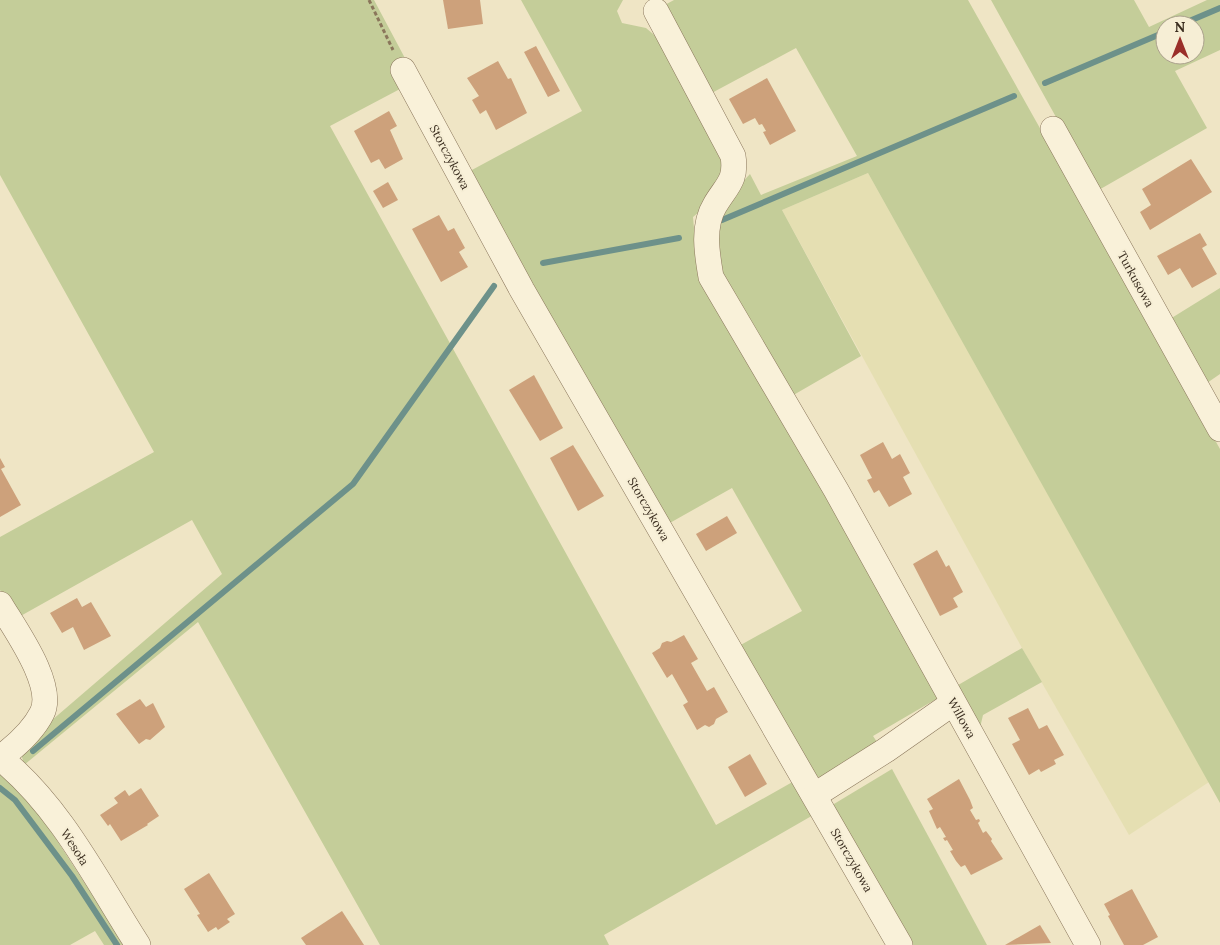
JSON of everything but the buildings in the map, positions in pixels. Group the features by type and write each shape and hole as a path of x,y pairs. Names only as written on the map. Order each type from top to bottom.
{"street":[{"name":"Willowa","path":"656,11 734,156 736,168 730,186 715,205 708,224 706,241 711,277 836,490 1088,945"},
{"name":"Storczykowa","path":"403,70 522,290 900,945"},
{"name":"Turkusowa","path":"1053,129 1220,430"},
{"path":"0,604 40,673 45,695 43,712 33,727 0,758"},
{"path":"815,795 886,750 953,703"},
{"name":"Wesoła","path":"0,758 24,780 62,826 138,945"}],"path":[{"path":"369,0 403,70"}],"shaded area":[{"path":"868,173 1209,782 1129,835 1022,648 782,210"}],"green space":[{"path":"0,0 374,0 407,62 390,70 400,89 330,126 716,825 796,780 815,814 604,935 609,945 380,945 198,622 24,765 21,753 37,733 222,574 192,520 17,618 0,590 0,537 154,452 0,175"},
{"path":"521,0 623,0 617,11 622,23 646,28 659,39 724,158 726,178 710,203 693,217 696,251 938,698 873,736 879,745 820,778 808,769 737,647 802,611 732,488 668,524 516,261 470,171 582,111"},
{"path":"674,0 968,0 1220,449 1220,803 868,173 782,210 861,356 790,397 717,267 712,240 730,195 750,174 761,195 857,156 796,48 708,95 661,7"},
{"path":"991,0 1134,0 1149,27 1155,24 1155,65 1188,65 1175,71 1207,128 1097,191"},
{"path":"1207,0 1220,0 1220,50 1205,57 1205,15 1175,15"},
{"path":"1220,288 1220,374 1207,383 1170,319"},
{"path":"1022,648 1042,682 983,715 979,732 953,688"},
{"path":"892,769 987,945 908,945 829,807"},
{"path":"0,770 41,816 125,945 104,945 95,931 70,945 0,945"}],"waterway":[{"path":"1204,15 1220,8"},
{"path":"1045,83 1155,36"},
{"path":"722,220 1014,96"},
{"path":"543,263 679,238"},
{"path":"33,751 353,484 494,286"},
{"path":"0,788 15,800 72,876 117,945"}]}
